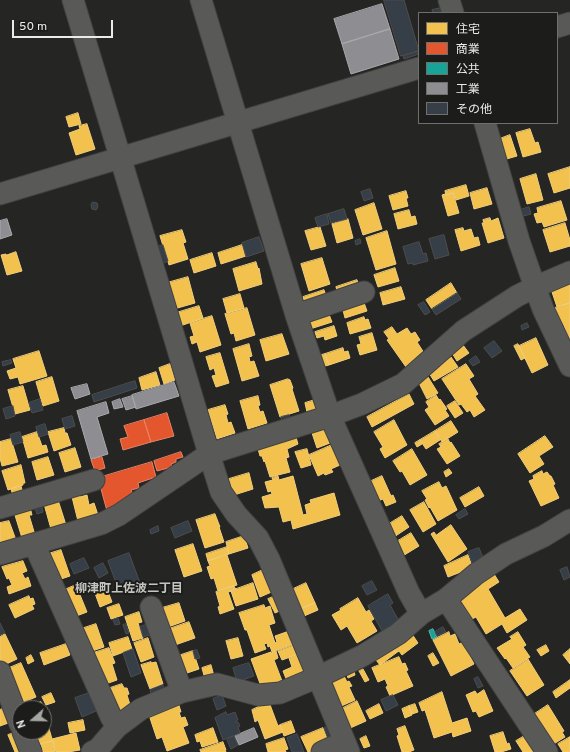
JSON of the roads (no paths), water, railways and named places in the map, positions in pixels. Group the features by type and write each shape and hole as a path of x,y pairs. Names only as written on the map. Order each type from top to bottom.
{"street":[{"path":"73,0 221,492 236,514 258,538 269,558 347,747 322,752"},
{"path":"201,0 296,315 330,416 409,593 421,614"},
{"path":"449,0 453,12"},
{"path":"558,27 570,23"},
{"path":"0,194 418,68"},
{"path":"485,124 535,287 543,309 570,366"},
{"path":"0,554 100,524 119,515 209,454 330,416 362,404 403,384 463,331 517,296 570,272"},
{"path":"296,315 364,292"},
{"path":"0,508 94,480"},
{"path":"92,752 98,749 117,727 141,709 182,692 217,684 258,695 280,693 362,656 398,634 421,614 446,599 476,574 506,554 544,536 570,520"},
{"path":"34,544 117,727"},
{"path":"446,599 547,752"},
{"path":"151,607 182,692"},
{"path":"0,672 12,703"},
{"path":"26,740 30,752"}],"district":[{"name":"柳津町上佐波二丁目","path":"129,590"}]}
